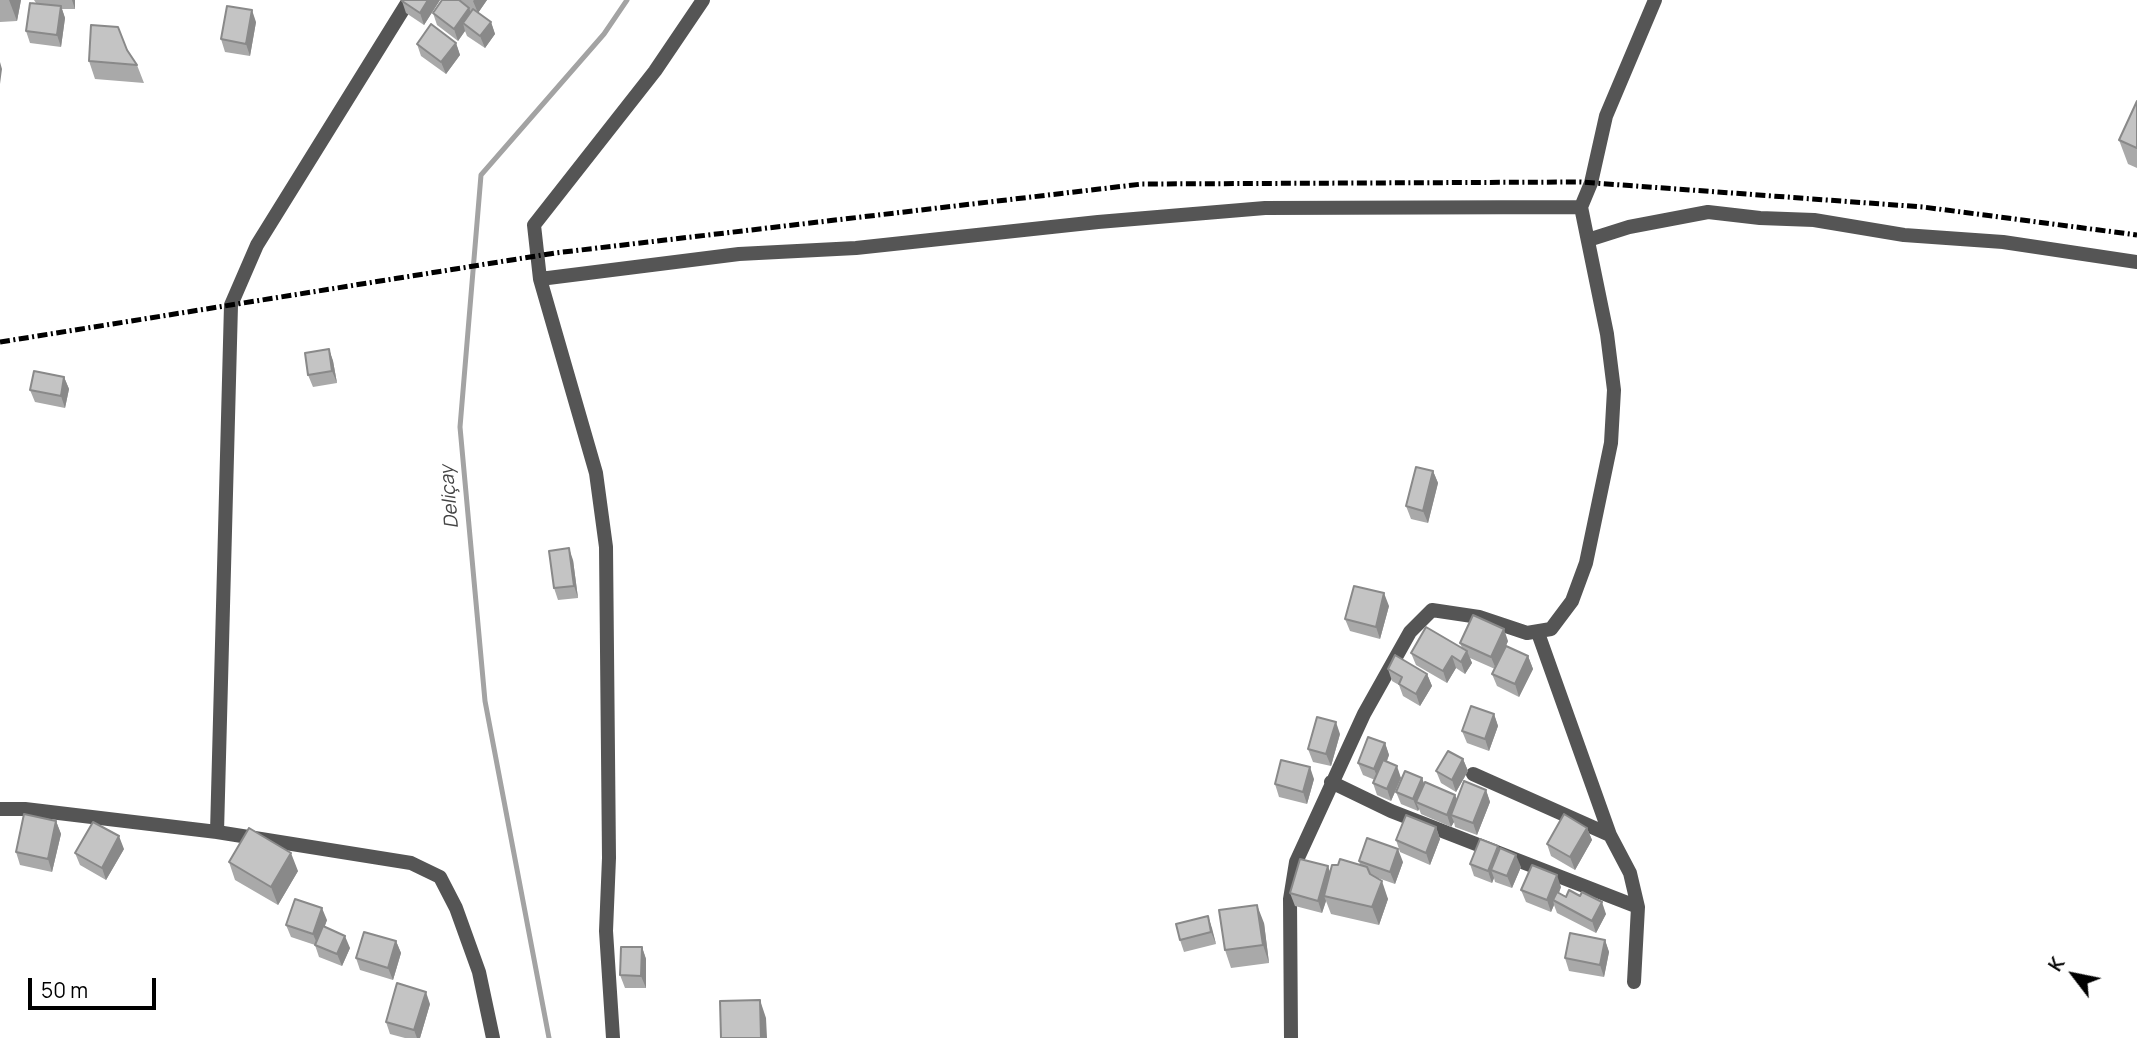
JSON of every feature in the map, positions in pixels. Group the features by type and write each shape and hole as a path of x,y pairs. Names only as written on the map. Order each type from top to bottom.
{"street":[{"path":"217,832 231,305 257,245 409,0"},
{"path":"613,1038 606,931 609,831 606,547 597,473 540,279 534,225 655,71 703,0"},
{"path":"1292,1038 1290,899 1296,862 1331,782 1410,632 1432,610 1479,617 1509,628 1538,633 1551,629 1564,615 1586,564 1611,443 1614,390 1607,334 1581,207 1591,183 1606,116 1655,0"},
{"path":"540,279 739,254 856,248 1110,220 1265,208 1581,207"},
{"path":"1588,240 1629,227 1708,212 1760,218 1815,219 1904,235 2003,242 2137,262"},
{"path":"1538,633 1610,835 1630,873 1637,908 1634,982"},
{"path":"1473,774 1610,835"},
{"path":"1331,782 1391,811 1637,908"},
{"path":"0,809 25,809 217,832 411,863 440,877 456,908 479,972 492,1038"}],"building":[{"path":"403,0 428,0 420,13"},
{"path":"442,0 459,0 469,8 454,29 433,13"},
{"path":"30,3 61,6 57,35 26,31"},
{"path":"227,6 252,10 246,44 221,39"},
{"path":"473,9 491,22 480,36 463,23"},
{"path":"431,24 456,43 441,62 417,44"},
{"path":"91,25 118,27 127,50 137,65 89,61"},
{"path":"2137,101 2137,148 2119,140"},
{"path":"329,349 332,371 308,375 305,353"},
{"path":"34,371 64,377 61,396 30,390"},
{"path":"1416,467 1433,471 1423,511 1406,506"},
{"path":"569,548 574,586 554,588 549,551"},
{"path":"1354,586 1384,593 1376,627 1345,619"},
{"path":"1473,615 1504,629 1491,657 1460,643"},
{"path":"1426,627 1467,651 1461,662 1452,656 1443,671 1411,653"},
{"path":"1506,646 1528,656 1515,684 1492,674"},
{"path":"1395,655 1427,674 1416,694 1399,684 1402,677 1388,669"},
{"path":"1471,706 1494,714 1485,739 1462,731"},
{"path":"1317,717 1336,722 1326,754 1308,749"},
{"path":"1368,737 1385,743 1374,769 1358,763"},
{"path":"1448,751 1463,759 1452,780 1436,771"},
{"path":"1281,760 1310,767 1303,792 1275,784"},
{"path":"1383,760 1397,766 1387,789 1373,783"},
{"path":"1405,771 1422,778 1413,799 1396,792"},
{"path":"1464,781 1486,790 1473,823 1451,815"},
{"path":"1425,782 1455,795 1447,815 1416,802"},
{"path":"24,814 56,821 48,859 16,852"},
{"path":"1564,814 1587,828 1570,857 1547,844"},
{"path":"1406,815 1436,827 1426,853 1396,840"},
{"path":"93,822 119,836 102,868 75,853"},
{"path":"249,828 291,853 271,887 229,862"},
{"path":"1367,838 1398,849 1390,872 1359,861"},
{"path":"1480,839 1498,846 1488,871 1470,864"},
{"path":"1500,848 1516,855 1507,876 1491,870"},
{"path":"1300,859 1328,866 1318,901 1290,893"},
{"path":"1340,859 1367,867 1370,874 1382,881 1372,907 1324,896 1332,865 1338,865"},
{"path":"1532,865 1557,875 1547,900 1521,890"},
{"path":"1569,890 1580,896 1582,892 1602,902 1592,921 1553,900 1557,892 1566,897"},
{"path":"295,899 322,908 313,934 286,925"},
{"path":"1257,905 1263,945 1225,950 1219,910"},
{"path":"1208,916 1211,932 1180,940 1176,924"},
{"path":"323,926 345,936 337,954 315,945"},
{"path":"364,932 396,941 388,968 356,958"},
{"path":"1570,933 1605,940 1600,965 1565,958"},
{"path":"621,947 642,947 641,976 620,975"},
{"path":"397,983 426,992 414,1030 386,1022"},
{"path":"760,1000 761,1038 721,1038 720,1001"}],"waterway":[{"name":"Deliçay","path":"549,1038 485,701 460,427 481,175 604,34 627,0"}],"railway":[{"path":"0,342 555,253 1142,184 1581,182 1923,207 2137,235"}]}
